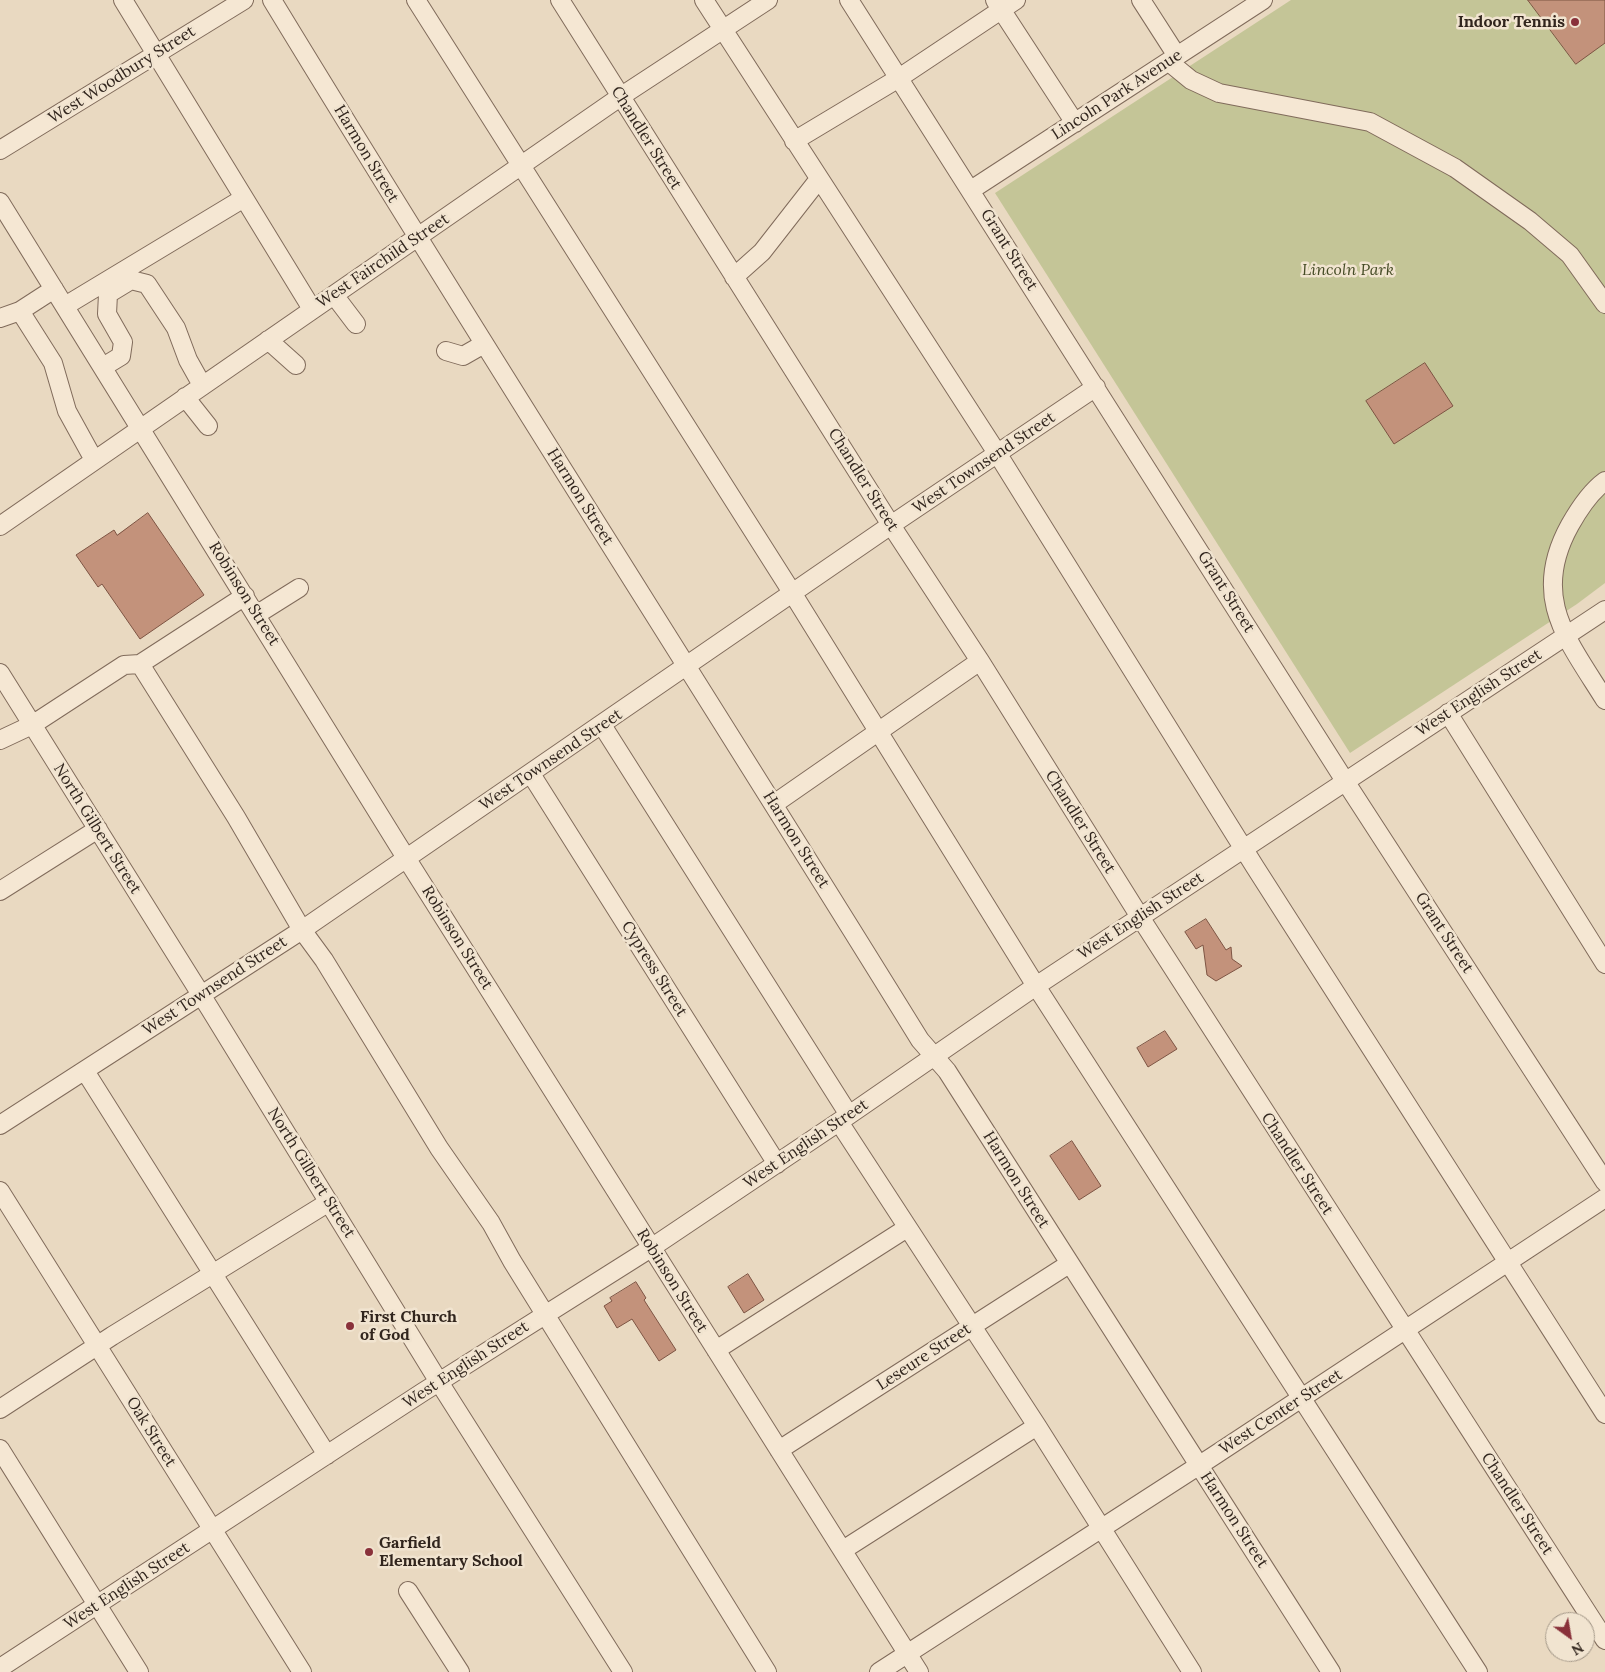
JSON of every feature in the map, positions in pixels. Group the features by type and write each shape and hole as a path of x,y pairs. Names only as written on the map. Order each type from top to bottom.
{"street":[{"path":"123,0 312,309"},
{"name":"West Woodbury Street","path":"0,150 244,0"},
{"name":"Harmon Street","path":"272,0 417,238 774,804 920,1040 947,1071 1331,1672"},
{"path":"416,0 793,594 1036,986 1478,1672"},
{"name":"Chandler Street","path":"560,0 891,525 980,661 1140,918 1404,1331 1605,1640"},
{"path":"704,0 998,453 1244,848 1605,1414"},
{"name":"West Fairchild Street","path":"0,526 185,396 620,97 768,0"},
{"name":"Grant Street","path":"849,0 1345,781 1605,1182"},
{"path":"1141,0 1173,59 1191,80 1219,93 1370,122 1455,168 1530,221 1570,256 1605,304"},
{"name":"Lincoln Park Avenue","path":"971,190 1264,0"},
{"path":"794,141 899,78 1004,3 1075,123"},
{"path":"734,277 762,252 819,179"},
{"path":"65,306 244,198"},
{"name":"Robinson Street","path":"0,202 104,367 406,858 919,1672"},
{"path":"104,367 121,356 123,342 107,314 108,294 131,280 147,284 176,328 188,360 202,385"},
{"path":"0,318 20,311 54,288"},
{"path":"334,295 356,324"},
{"path":"20,311 53,363 67,411 94,460"},
{"path":"268,340 296,365"},
{"path":"446,351 463,356 484,344"},
{"name":"West Townsend Street","path":"0,1125 302,930 891,525 1096,387"},
{"path":"185,396 208,426"},
{"path":"1605,481 1594,489 1558,548 1552,578 1552,595 1565,636 1605,700"},
{"path":"256,615 298,588"},
{"path":"0,740 32,725 124,665 140,664 245,596"},
{"name":"West English Street","path":"0,1668 439,1382 651,1248 844,1119 1036,986 1605,610"},
{"path":"774,804 980,661"},
{"path":"140,664 236,817 302,930 324,960 439,1148 491,1223 767,1672"},
{"name":"North Gilbert Street","path":"0,673 439,1382 623,1672"},
{"path":"1448,713 1605,964"},
{"path":"602,724 844,1119 907,1228 970,1328 1036,1426 1192,1672"},
{"name":"Cypress Street","path":"531,774 777,1164"},
{"path":"0,892 98,829"},
{"path":"85,1071 327,1455"},
{"name":"Oak Street","path":"0,1191 302,1672"},
{"name":"West Center Street","path":"879,1672 1301,1399 1605,1198"},
{"path":"0,1409 329,1202"},
{"path":"716,1350 907,1228"},
{"name":"Leseure Street","path":"779,1450 1069,1264"},
{"path":"843,1550 1036,1426"},
{"path":"0,1449 96,1606 139,1672"},
{"path":"408,1591 460,1672"}],"green space":[{"name":"Lincoln Park","path":"1291,0 1605,0 1605,583 1577,604 1350,753 995,193"}],"building":[{"name":"Indoor Tennis","path":"1528,0 1605,0 1605,43 1576,64"},
{"path":"1425,363 1453,406 1394,444 1366,401"},
{"path":"148,513 204,595 140,639 102,584 98,587 76,555 114,530 117,535"},
{"path":"1206,919 1226,950 1231,947 1232,959 1242,966 1216,981 1207,975 1203,945 1196,949 1185,932"},
{"path":"1165,1031 1177,1049 1148,1067 1137,1048"},
{"path":"1072,1141 1101,1186 1079,1200 1050,1156"},
{"path":"748,1274 764,1300 744,1313 728,1287"},
{"path":"636,1282 646,1298 644,1300 676,1350 659,1361 632,1319 617,1328 604,1306 612,1301 610,1298"}],"place":[{"name":"Indoor Tennis","path":"1575,22"},
{"name":"First Church of God","path":"350,1326"},
{"name":"Garfield Elementary School","path":"369,1552"}]}
